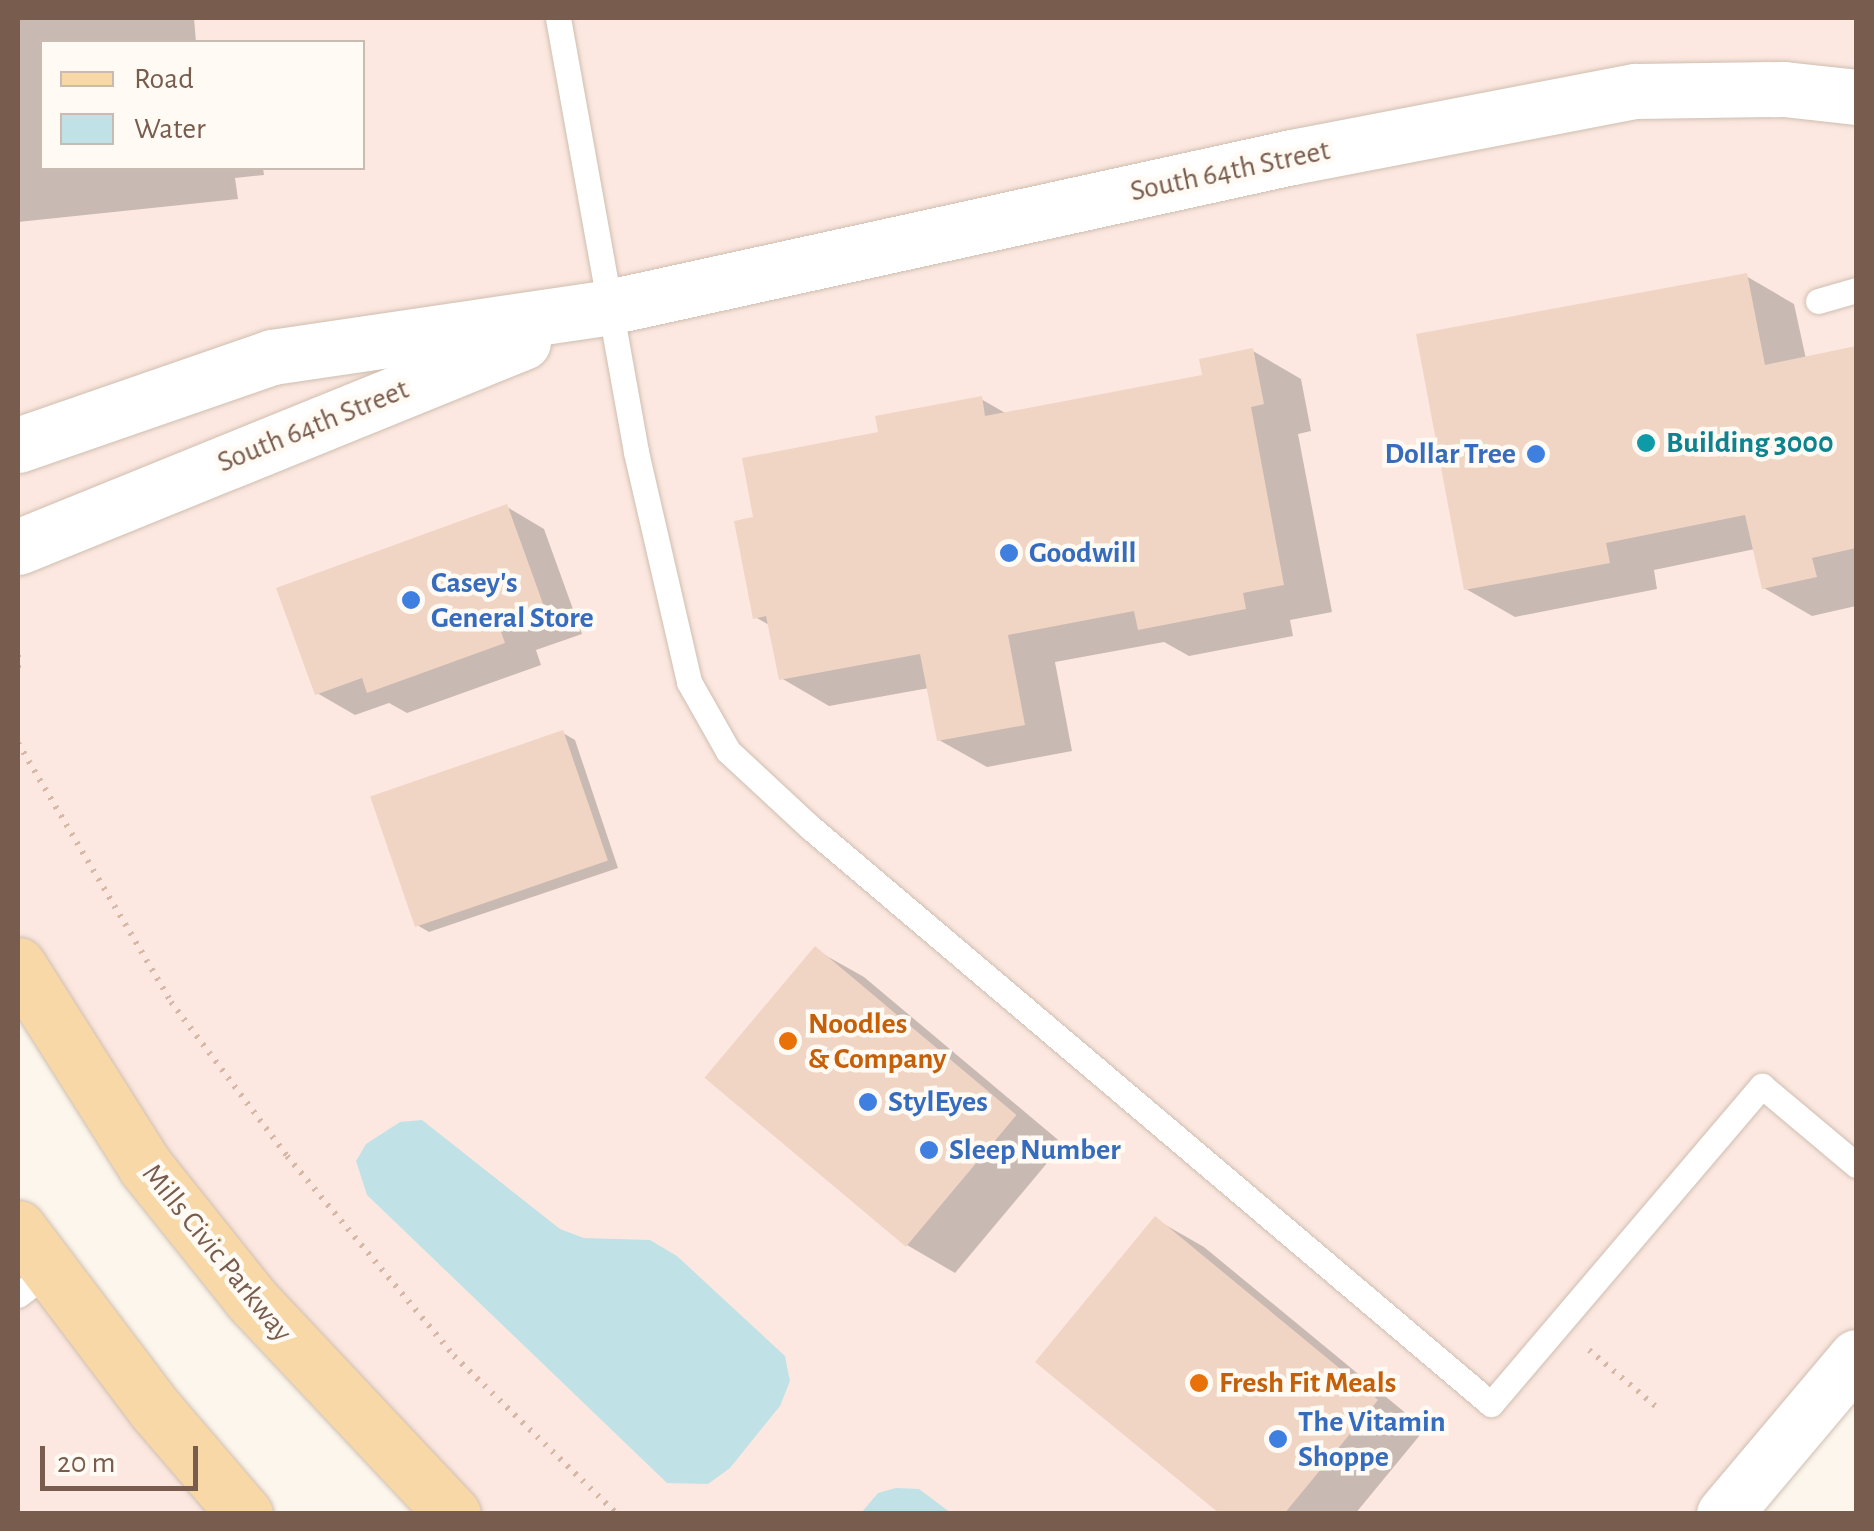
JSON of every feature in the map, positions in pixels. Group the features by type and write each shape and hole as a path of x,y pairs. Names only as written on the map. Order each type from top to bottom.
{"main road":[{"name":"Mills Civic Parkway","path":"18,965 145,1166 216,1255 366,1428 453,1514"},
{"path":"18,1228 32,1283 245,1514"}],"street":[{"name":"South 64th Street","path":"18,445 272,357 609,307 1292,156 1636,91 1784,89 1856,97"},
{"name":"South 64th Street","path":"18,548 609,307"},
{"path":"1724,1514 1856,1357"}],"lane":[{"path":"558,18 609,307 689,682 728,752 1492,1404 1762,1086 1856,1165"},
{"path":"1818,301 1856,290"}],"path":[{"path":"18,656 18,668"},
{"path":"18,743 171,1002 287,1156 454,1356 617,1514"},
{"path":"1558,1325 1660,1410"}],"shaded area":[{"path":"18,18 1856,18 1856,1357 1724,1513 453,1513 18,965"},
{"path":"18,1228 245,1513 18,1513"}],"water":[{"path":"422,1120 560,1229 584,1238 650,1240 677,1256 785,1356 790,1381 780,1406 730,1468 708,1484 667,1483 367,1195 356,1161 366,1144 400,1122"},
{"path":"896,1488 919,1489 951,1513 861,1513 878,1493"}],"building":[{"name":"Building 3000","path":"1747,273 1765,365 1856,346 1856,548 1812,558 1817,577 1762,589 1745,515 1606,543 1610,563 1464,590 1416,334"},
{"name":"Goodwill","path":"1253,348 1264,404 1251,407 1284,585 1243,593 1246,609 1138,630 1134,611 1008,635 1025,725 937,741 920,654 779,680 766,616 753,619 734,521 753,517 742,458 878,432 875,416 982,396 985,416 1202,375 1199,359"},
{"name":"Casey's General Store","path":"507,504 546,612 500,629 505,643 367,693 362,678 315,695 276,588"},
{"path":"563,730 608,860 415,927 370,796"},
{"path":"815,946 1016,1115 906,1247 704,1078"},
{"path":"1155,1216 1378,1400 1284,1514 1220,1514 1035,1362"}],"place":[{"name":"Building 3000","path":"1646,443"},
{"name":"Dollar Tree","path":"1536,454"},
{"name":"Goodwill","path":"1009,553"},
{"name":"Casey's General Store","path":"411,600"},
{"name":"Noodles & Company","path":"788,1041"},
{"name":"StylEyes","path":"868,1102"},
{"name":"Sleep Number","path":"929,1150"},
{"name":"Fresh Fit Meals","path":"1199,1383"},
{"name":"The Vitamin Shoppe","path":"1278,1439"}]}
